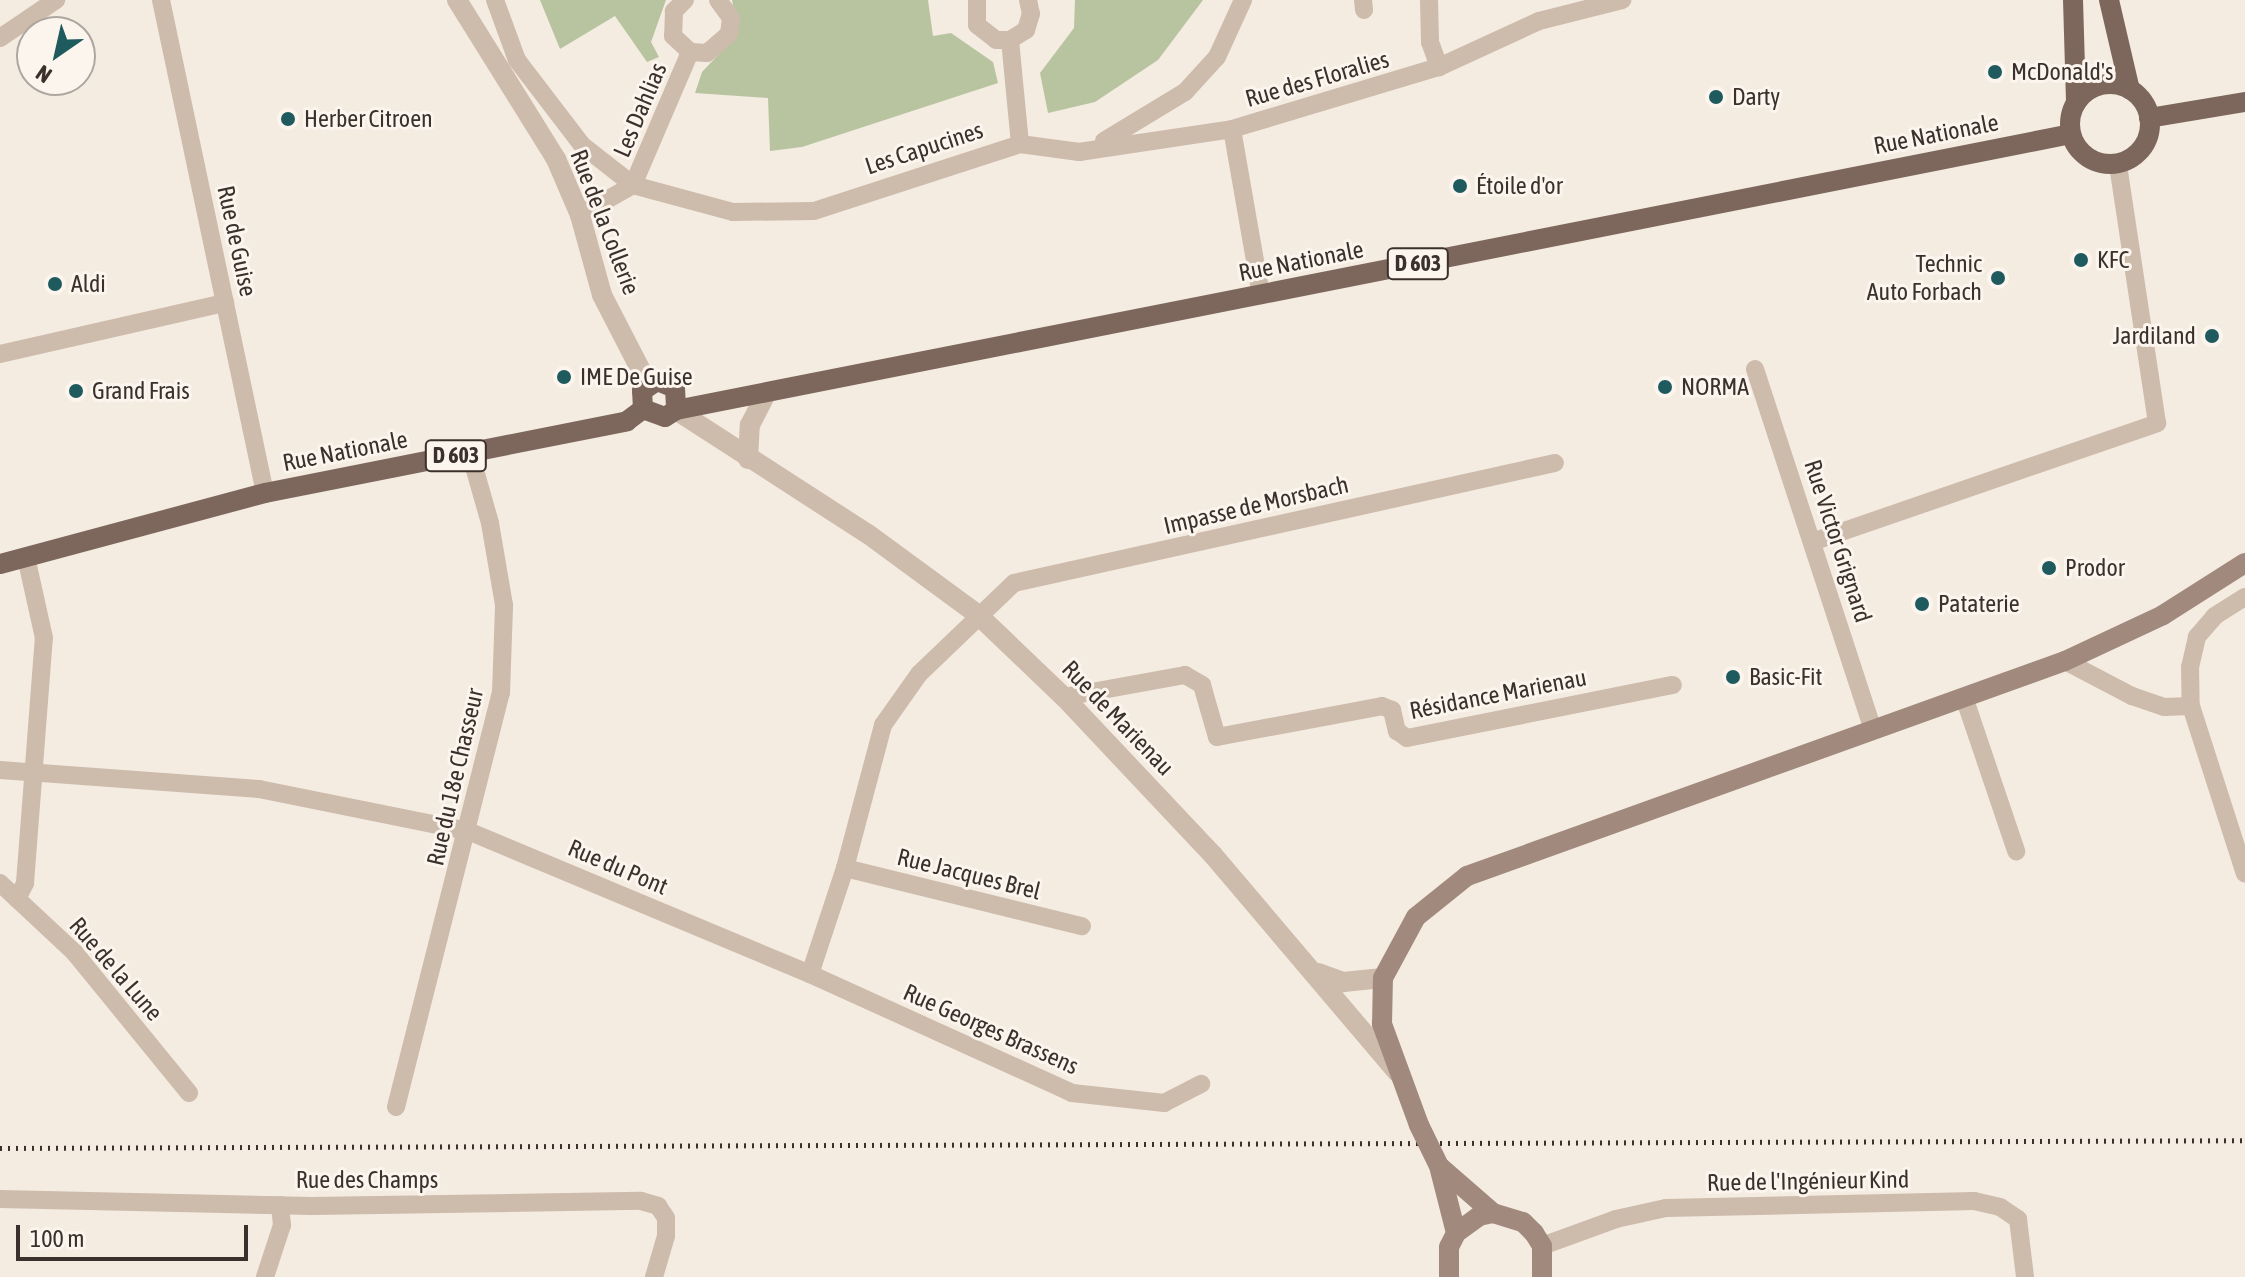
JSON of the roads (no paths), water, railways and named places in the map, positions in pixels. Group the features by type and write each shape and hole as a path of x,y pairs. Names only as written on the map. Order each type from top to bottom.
{"main road":[{"path":"2073,0 2076,103 2071,134 2088,158 2118,164 2139,152 2149,118"},
{"path":"2109,0 2130,90 2149,118"},
{"path":"2076,103 2100,85 2130,90"},
{"path":"2149,118 2245,102"},
{"name":"Rue Nationale","path":"676,410 765,396 2071,134"},
{"name":"Rue Nationale","path":"648,384 666,382 675,388 730,402"},
{"path":"648,384 642,391 643,409 655,418 676,410 675,388"},
{"name":"Rue Nationale","path":"0,564 265,493 627,421 643,409"},
{"path":"1456,1233 1439,1166 1397,1072 1382,1024 1383,978 1416,917 1467,876 2065,661 2163,615 2245,563"},
{"path":"1439,1166 1493,1213 1523,1222 1542,1246 1542,1277"},
{"path":"1449,1277 1449,1247 1456,1233 1466,1223 1493,1213"}],"street":[{"path":"0,38 56,0"},
{"name":"Rue de Guise","path":"161,0 265,493"},
{"name":"Rue de la Collerie","path":"457,0 556,159 580,215 602,295 648,384"},
{"name":"Les Capucines","path":"495,0 517,60 536,90 582,145 633,185 733,212 814,211 1020,144 1079,152 1232,129"},
{"name":"Les Dahlias","path":"685,0 671,23 673,36 690,52 707,53 729,34 731,18 718,0"},
{"path":"977,0 974,15 985,35 1010,40 1026,30 1031,14 1028,0"},
{"path":"1079,152 1122,133 1185,92 1217,57 1243,0"},
{"path":"1429,0 1430,42 1439,67"},
{"name":"Rue des Floralies","path":"1261,296 1232,129 1439,67 1539,21 1622,0"},
{"path":"1010,40 1020,144"},
{"name":"Les Dahlias","path":"633,185 690,52"},
{"path":"1815,541 2157,423 2118,164"},
{"path":"580,215 633,185"},
{"path":"0,354 225,303"},
{"name":"Rue Victor Grignard","path":"1755,369 1815,541 1873,729"},
{"path":"748,459 750,425 765,396"},
{"name":"Rue de Marienau","path":"676,410 868,534 977,614 1064,697 1314,971 1397,1072"},
{"name":"Rue du 18e Chasseur","path":"396,1107 501,693 504,605 490,523 470,453"},
{"name":"Impasse de Morsbach","path":"977,614 1014,583 1555,463"},
{"path":"17,899 25,883 44,638 26,557"},
{"path":"2245,597 2215,616 2197,637 2190,667 2191,706 2245,874"},
{"path":"810,974 845,868 883,725 919,674 977,614"},
{"path":"2065,661 2132,696 2164,707 2191,706"},
{"name":"Résidance Marienau","path":"1064,697 1185,675 1202,685 1217,737 1382,706 1392,710 1397,731 1407,738 1673,685"},
{"path":"1964,697 2016,851"},
{"name":"Rue du Pont","path":"0,770 34,770 259,789 468,831 810,974"},
{"name":"Rue Jacques Brel","path":"845,868 1082,926"},
{"name":"Rue de la Lune","path":"0,883 74,952 189,1093"},
{"path":"1314,971 1343,982 1383,978"},
{"name":"Rue Georges Brassens","path":"810,974 1072,1093 1164,1103 1201,1084"},
{"name":"Rue des Champs","path":"0,1199 280,1205 641,1201 658,1206 666,1218 654,1277"},
{"name":"Rue de l'Ingénieur Kind","path":"1542,1246 1627,1216 1666,1208 1974,1201 2000,1207 2018,1219 2025,1277"},
{"name":"Rue des Champs","path":"265,1277 282,1225 280,1205"}],"railway":[{"path":"0,1148 2245,1140"}],"place":[{"name":"McDonald's","path":"1995,72"},
{"name":"Darty","path":"1716,97"},
{"name":"Herber Citroen","path":"288,119"},
{"name":"Étoile d'or","path":"1460,186"},
{"name":"KFC","path":"2081,260"},
{"name":"Technic Auto Forbach","path":"1998,278"},
{"name":"Aldi","path":"55,284"},
{"name":"Jardiland","path":"2212,336"},
{"name":"IME De Guise","path":"564,377"},
{"name":"NORMA","path":"1665,387"},
{"name":"Grand Frais","path":"76,391"},
{"name":"Prodor","path":"2049,568"},
{"name":"Pataterie","path":"1922,604"},
{"name":"Basic-Fit","path":"1733,677"}]}
